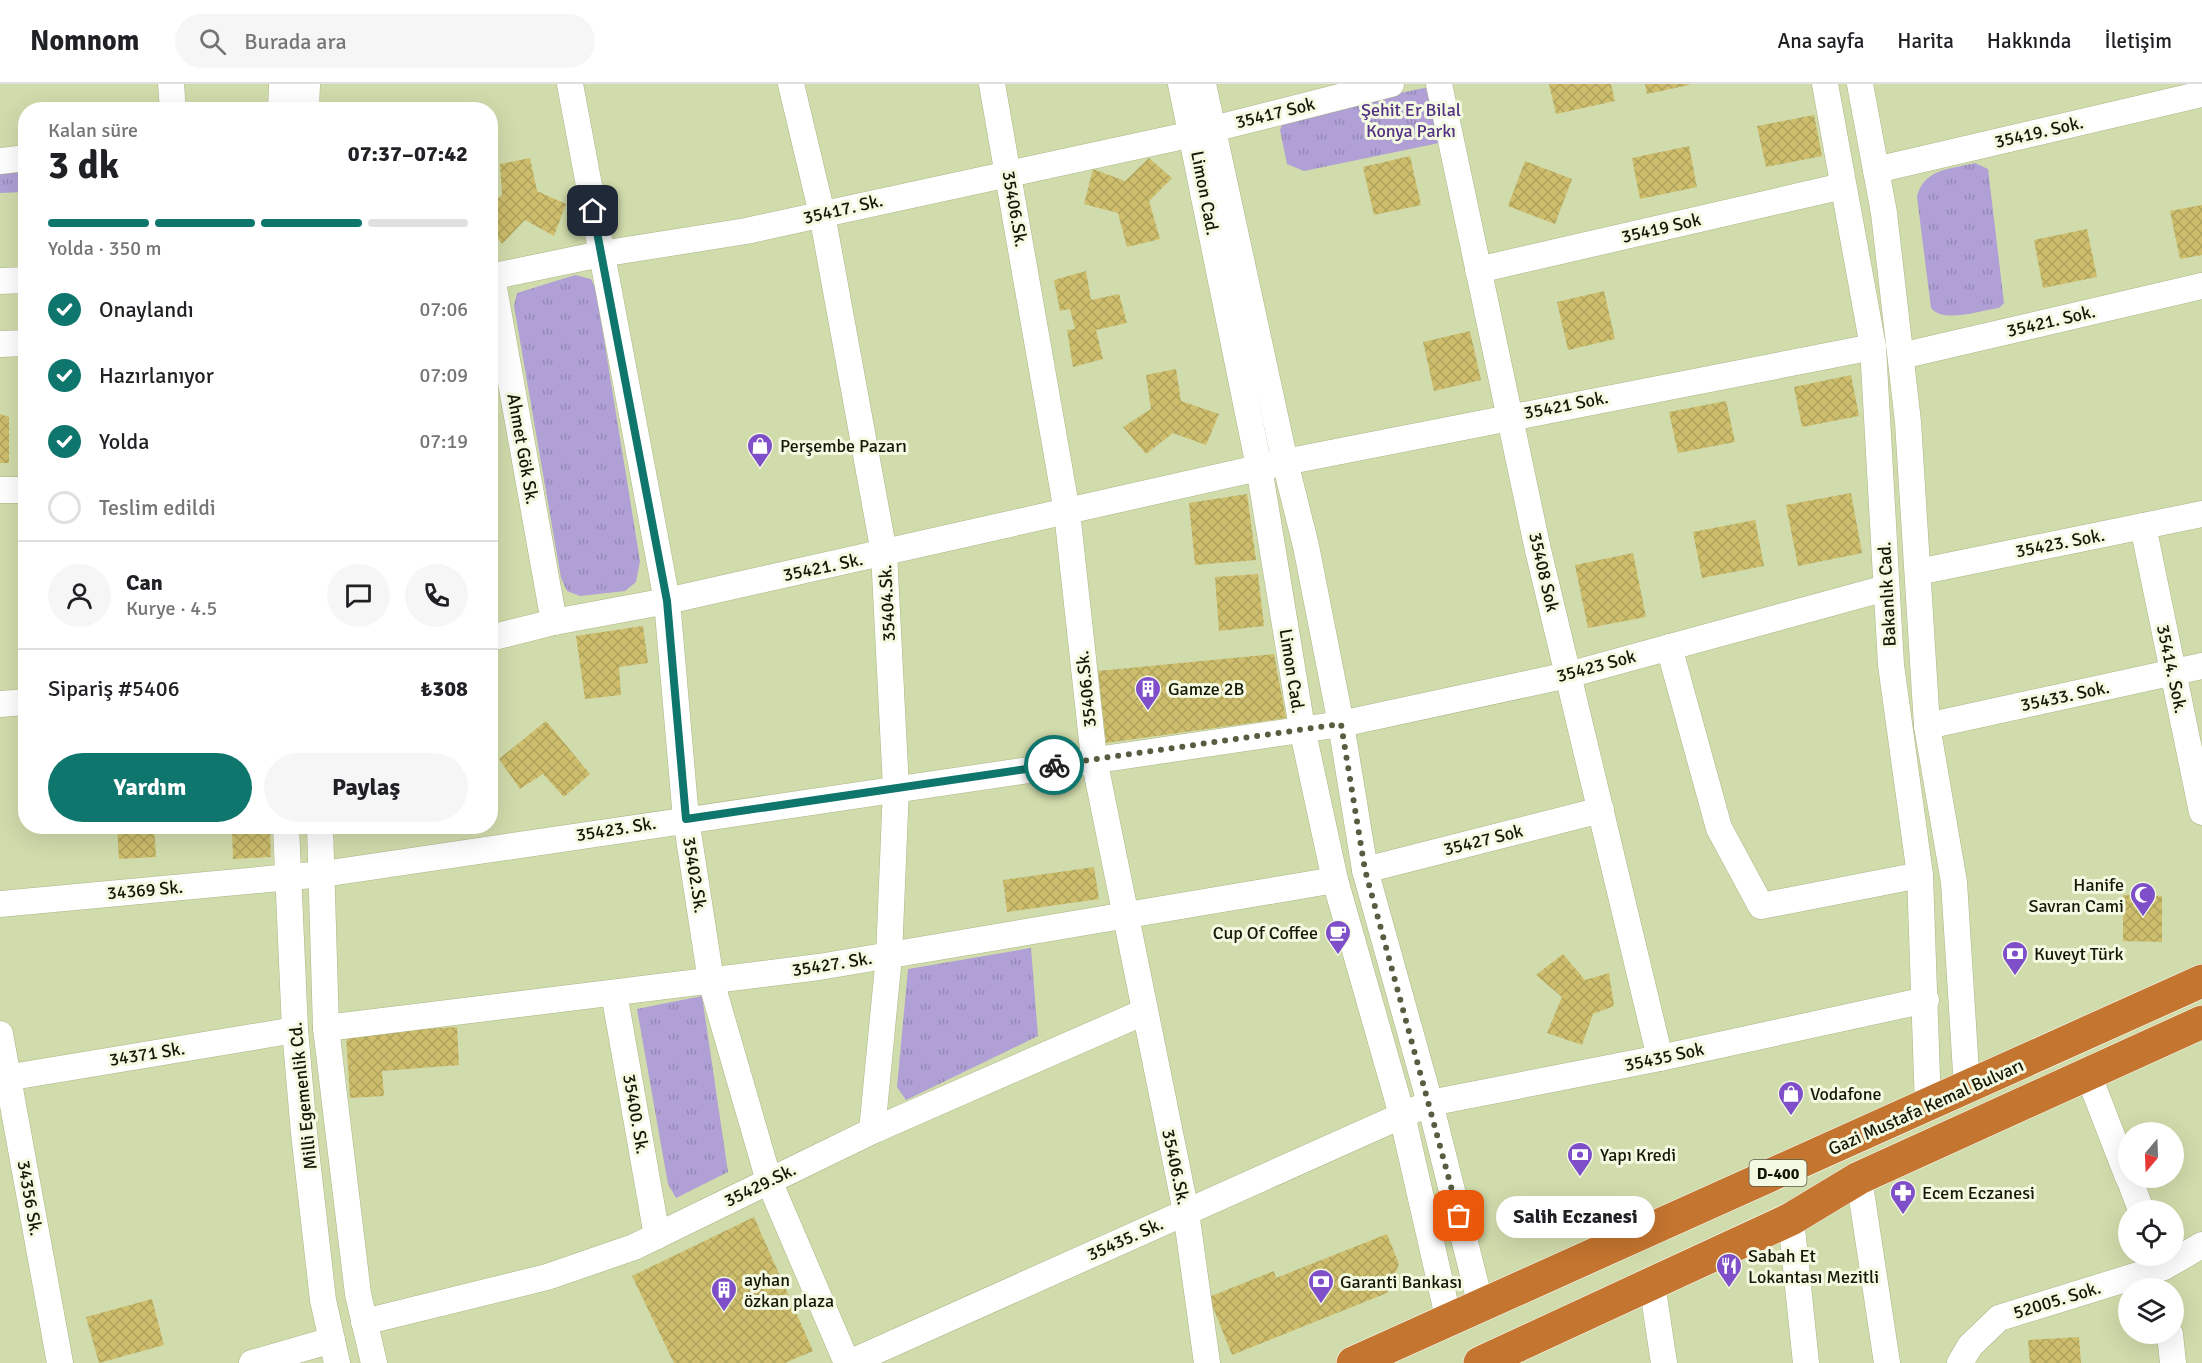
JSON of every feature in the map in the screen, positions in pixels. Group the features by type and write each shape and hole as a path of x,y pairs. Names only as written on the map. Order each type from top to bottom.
{"highway":[{"name":"Gazi Mustafa Kemal Bulvarı","path":"1353,1363 2202,981"},
{"name":"Gazi Mustafa Kemal Bulvarı","path":"1480,1363 1791,1219 1860,1178 2202,1022"}],"street":[{"path":"171,84 172,102"},
{"path":"281,102 282,84"},
{"path":"306,102 307,84"},
{"name":"35402.Sk.","path":"570,84 667,601 686,819 711,981 769,1182 848,1363"},
{"name":"35404.Sk.","path":"791,84 822,214 884,553 896,788 889,956 872,1131"},
{"name":"35406.Sk.","path":"992,84 1067,512 1094,759 1124,916 1186,1212 1207,1363"},
{"name":"Limon Cad.","path":"1181,84 1203,131 1306,546 1341,724 1365,870 1430,1103 1481,1306"},
{"name":"Limon Cad.","path":"1203,84 1203,131 1302,728 1335,880 1402,1115 1449,1321"},
{"name":"35417 Sok","path":"1203,131 1391,84"},
{"name":"35408 Sok","path":"1439,84 1509,416 1568,675 1660,1058"},
{"name":"Bakanlık Cad.","path":"1825,84 1873,347 1891,665 1920,875 1928,1106"},
{"name":"Bakanlık Cad.","path":"1860,84 1884,213 1901,356 1908,422 1927,726 1954,882 1967,1088"},
{"name":"35419. Sok.","path":"1876,170 2202,94"},
{"name":"35417. Sk.","path":"498,276 601,254 746,231 1203,131"},
{"path":"0,161 18,159"},
{"name":"35419 Sok","path":"1478,270 1843,186"},
{"path":"0,281 18,280"},
{"name":"35421. Sok.","path":"1901,356 2202,286"},
{"name":"Ahmet Gök Sk.","path":"498,315 554,622"},
{"path":"0,344 18,343"},
{"name":"35421 Sok.","path":"1259,467 1509,416 1873,347"},
{"name":"35421. Sk.","path":"498,636 554,622 667,601 884,553 1259,467"},
{"path":"0,490 18,490"},
{"name":"35423. Sok.","path":"1918,572 2202,514"},
{"name":"35414. Sok.","path":"2143,526 2202,812"},
{"name":"35423 Sok","path":"1302,728 1341,724 1568,675 1886,588"},
{"path":"1669,647 1719,828 1761,906 1920,875"},
{"name":"35433. Sok.","path":"1927,726 2202,666"},
{"path":"0,704 18,703"},
{"name":"35423. Sk.","path":"289,877 323,874 1302,728"},
{"name":"35427 Sok","path":"1365,870 1601,810"},
{"name":"Milli Egemenlik Cd.","path":"286,834 295,1030 323,1300 335,1352"},
{"path":"320,834 326,1028 358,1294 374,1363"},
{"name":"34369 Sk.","path":"0,904 289,877"},
{"name":"35427. Sk.","path":"326,1028 711,981 889,956 1335,880"},
{"name":"35400. Sk.","path":"614,993 657,1236"},
{"name":"35435 Sok","path":"1402,1115 1430,1103 1660,1058 1926,1000"},
{"name":"35429.Sk.","path":"364,1322 547,1277 634,1247 872,1131 1144,1012"},
{"name":"34371 Sk.","path":"4,1078 295,1030"},
{"name":"34356 Sk.","path":"0,1034 4,1078 60,1363"},
{"path":"2088,1074 2118,1149"},
{"name":"35435. Sk.","path":"848,1363 1402,1115"},
{"path":"1860,1178 1887,1363"},
{"path":"1791,1219 1806,1363"},
{"name":"52005. Sok.","path":"1960,1363 1970,1346 1999,1318 2163,1270 2202,1245"},
{"path":"1652,1284 1664,1363"},
{"path":"2171,1344 2173,1363"},
{"path":"252,1363 335,1352"}],"green space":[{"name":"Şehit Er Bilal Konya Parkı","path":"1429,87 1439,143 1304,171 1287,164 1280,130 1284,120 1300,114"},
{"path":"18,162 18,192 0,193 0,164"},
{"path":"1975,163 1988,169 2004,303 1999,308 1963,315 1945,315 1931,308 1917,197 1920,188 1931,176 1947,169"},
{"path":"575,275 591,279 596,290 640,561 636,582 625,591 580,596 567,591 561,578 514,306 517,293"},
{"path":"1031,948 1038,1036 906,1100 897,1087 908,969"},
{"path":"702,996 728,1172 676,1198 668,1184 637,1009"}],"building":[{"path":"1549,84 1611,84 1615,101 1556,114"},
{"path":"1645,84 1689,84 1689,85 1647,94"},
{"path":"1814,115 1822,156 1766,167 1757,126"},
{"path":"1689,146 1697,187 1640,199 1632,158"},
{"path":"1410,156 1421,205 1374,215 1363,167"},
{"path":"530,158 537,191 566,204 554,236 525,220 502,244 498,239 498,198 502,195 500,164"},
{"path":"1149,158 1172,178 1149,201 1160,239 1127,247 1118,213 1084,204 1093,169 1125,181"},
{"path":"1525,161 1572,179 1555,224 1508,206"},
{"path":"2202,205 2202,255 2180,259 2170,211"},
{"path":"2087,229 2097,277 2043,288 2034,240"},
{"path":"1086,271 1091,300 1119,294 1127,323 1096,330 1103,359 1073,367 1067,330 1075,329 1070,309 1060,311 1054,280"},
{"path":"1604,291 1615,339 1568,350 1557,302"},
{"path":"1470,331 1481,380 1434,391 1423,342"},
{"path":"1176,369 1181,401 1219,414 1206,445 1173,433 1146,454 1123,427 1151,409 1146,375"},
{"path":"1851,375 1859,416 1802,427 1794,387"},
{"path":"1726,401 1735,442 1678,453 1669,412"},
{"path":"0,414 9,417 9,463 0,463"},
{"path":"1851,493 1862,553 1798,566 1786,505"},
{"path":"1247,494 1256,560 1195,565 1189,503"},
{"path":"1755,520 1764,566 1702,578 1693,532"},
{"path":"1633,553 1646,617 1588,628 1575,565"},
{"path":"1258,574 1264,626 1219,631 1215,577"},
{"path":"643,626 648,663 619,667 621,695 585,699 576,636"},
{"path":"1274,654 1286,718 1106,743 1098,671"},
{"path":"546,721 590,774 564,797 543,774 520,789 499,759"},
{"path":"117,834 155,834 156,857 119,859"},
{"path":"232,834 270,834 271,857 233,859"},
{"path":"1094,867 1099,899 1007,912 1003,880"},
{"name":"Hanife Savran Cami","path":"2123,895 2162,896 2162,942 2123,941"},
{"path":"1563,954 1585,980 1609,973 1614,1006 1593,1014 1582,1045 1547,1033 1562,997 1536,975"},
{"path":"457,1027 459,1065 382,1071 384,1096 350,1098 346,1034"},
{"name":"ayhan özkan plaza","path":"754,1217 813,1351 785,1363 674,1363 632,1276"},
{"path":"1387,1234 1399,1264 1387,1293 1232,1355 1209,1297 1274,1271 1276,1278"},
{"path":"152,1299 164,1345 99,1363 86,1317"},
{"path":"2079,1337 2081,1363 2030,1363 2028,1340"}],"way so far":[{"path":"1054,765 1341,724 1365,870 1459,1216"}],"place":[{"name":"Perşembe Pazarı","path":"760,469"},
{"name":"Gamze 2B","path":"1148,712"},
{"name":"Hanife Savran Cami","path":"2143,918"},
{"name":"Cup Of Coffee","path":"1338,956"},
{"name":"Kuveyt Türk","path":"2015,977"},
{"name":"Vodafone","path":"1791,1117"},
{"name":"Yapı Kredi","path":"1580,1178"},
{"name":"Salih Eczanesi","path":"1459,1216"},
{"name":"Ecem Eczanesi","path":"1903,1216"},
{"name":"Sabah Et Lokantası Mezitli","path":"1729,1289"},
{"name":"Garanti Bankası","path":"1321,1305"},
{"name":"ayhan özkan plaza","path":"724,1313"}],"route":[{"path":"593,211 667,601 686,819 1054,765"}]}
